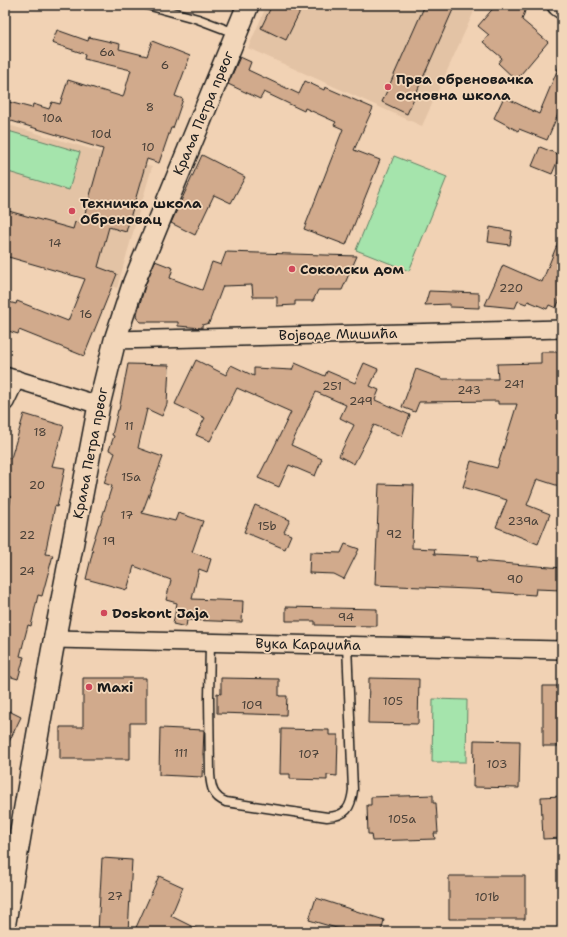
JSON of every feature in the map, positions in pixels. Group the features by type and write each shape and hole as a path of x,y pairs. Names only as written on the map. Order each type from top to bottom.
{"street":[{"name":"Краља Петра првог","path":"5,922 54,639 99,405 115,340 144,255 248,5"},
{"path":"558,5 562,8"},
{"name":"Војводе Мишића","path":"115,340 562,329"},
{"path":"5,402 10,378 99,405"},
{"name":"Вука Караџића","path":"54,639 562,650"}],"lane":[{"path":"147,5 198,19 236,34"},
{"path":"210,642 210,774 213,793 220,800 226,802 327,817 341,815 349,806 352,799 353,783 347,645"}],"shaded area":[{"name":"Прва обреновачка основна школа","path":"267,5 477,5 422,126 248,48"},
{"name":"Техничка школа Обреновац","path":"5,124 152,167 117,288 5,255"}],"green space":[{"path":"5,130 80,152 69,190 5,171"},
{"path":"394,156 447,177 409,271 356,250"},
{"path":"433,699 467,700 466,762 432,762"}],"building":[{"path":"272,5 303,5 286,40 261,28"},
{"path":"425,5 455,5 407,114 382,102"},
{"path":"496,5 527,5 522,20 548,42 516,80 498,63 502,58 483,42 489,35 478,26"},
{"path":"57,30 88,41 89,37 120,44 119,49 147,56 152,41 190,56 175,96 183,99 159,163 147,159 126,232 109,227 98,267 117,274 84,356 19,330 18,334 5,330 5,301 16,304 17,301 68,321 85,279 5,256 5,210 73,229 75,222 82,224 103,149 5,119 5,101 32,108 33,104 49,109 52,102 60,104 68,80 123,97 131,70 84,59 85,54 52,43"},
{"path":"240,57 251,62 248,70 299,94 305,81 324,90 325,87 373,108 354,150 380,160 346,245 304,229 343,129 334,125 336,122 305,108 304,111 264,92 260,99 228,84"},
{"path":"562,59 562,105 547,140 519,129 518,131 494,118 504,97 539,114"},
{"path":"540,147 560,155 552,174 532,166"},
{"path":"202,155 245,177 231,203 214,195 195,235 171,223"},
{"path":"490,227 512,231 510,245 488,242"},
{"path":"561,235 562,295 556,308 549,305 547,309 528,301 526,304 518,301 515,308 485,305 503,265 542,282"},
{"path":"226,252 357,256 342,290 318,290 313,301 295,301 295,305 277,306 277,297 253,297 252,285 223,286 209,323 202,325 202,328 178,326 178,322 140,322 136,317 145,286 155,261 173,268 170,278 202,290 212,262 221,265"},
{"path":"429,291 479,293 479,308 450,307 450,304 425,305"},
{"path":"541,352 562,352 562,487 537,479 527,505 550,514 538,544 496,527 507,500 463,487 471,461 497,468 517,404 498,404 498,401 419,402 415,412 402,407 416,369 443,379 498,379 497,364 541,363"},
{"path":"196,360 226,375 231,365 254,376 254,368 292,370 295,363 325,376 327,371 355,383 364,363 378,369 370,386 379,390 375,400 410,415 402,436 374,425 354,464 339,456 354,425 340,418 346,405 316,392 291,445 322,459 315,476 289,465 279,487 258,478 291,412 237,388 210,441 196,435 205,418 175,404"},
{"path":"128,364 169,365 167,404 162,416 147,409 138,448 163,457 142,513 175,521 178,513 203,521 192,552 211,559 207,572 199,569 192,599 243,601 242,622 187,620 186,627 173,624 177,603 166,600 171,580 134,566 127,590 86,579 93,550 91,549 112,486 104,483 115,453 109,450 114,436 112,435 119,410"},
{"path":"24,414 64,426 52,466 65,468 45,554 53,555 42,596 38,595 31,626 28,625 20,656 24,657 18,679 5,675 5,531 11,497 5,496 5,457 11,458"},
{"path":"379,484 414,485 412,548 435,549 434,554 478,556 477,561 562,568 562,590 536,589 535,595 492,592 492,590 375,585"},
{"path":"255,505 290,520 284,532 291,535 285,549 244,532"},
{"path":"345,544 359,549 344,579 334,574 309,573 310,552 341,553"},
{"path":"286,607 377,609 377,626 315,625 315,621 286,621"},
{"path":"83,678 146,678 146,723 130,723 130,759 60,759 60,727 83,727"},
{"path":"221,678 279,679 279,696 287,696 286,715 217,713 217,693 221,694"},
{"path":"369,678 419,679 418,724 368,723"},
{"path":"543,686 562,686 562,746 543,746"},
{"path":"5,709 21,717 5,750"},
{"path":"160,728 204,730 202,777 159,775"},
{"path":"281,729 329,730 329,735 338,735 337,776 327,775 327,780 290,779 290,774 280,774"},
{"path":"474,740 520,741 519,788 473,787"},
{"path":"433,795 433,803 436,803 438,833 434,833 435,839 372,841 371,834 368,834 367,805 371,805 371,797"},
{"path":"562,796 562,838 543,839 541,797"},
{"path":"102,858 132,860 128,932 98,932"},
{"path":"159,876 183,887 171,916 203,932 134,932"},
{"path":"449,876 525,876 525,919 449,919"},
{"path":"316,898 384,920 381,932 350,932 309,920"}],"place":[{"name":"Прва обреновачка основна школа","path":"388,87"},
{"name":"Техничка школа Обреновац","path":"72,211"},
{"name":"Соколски дом","path":"292,269"},
{"name":"Doskont Jaja","path":"104,613"},
{"name":"Maxi","path":"89,687"}]}
